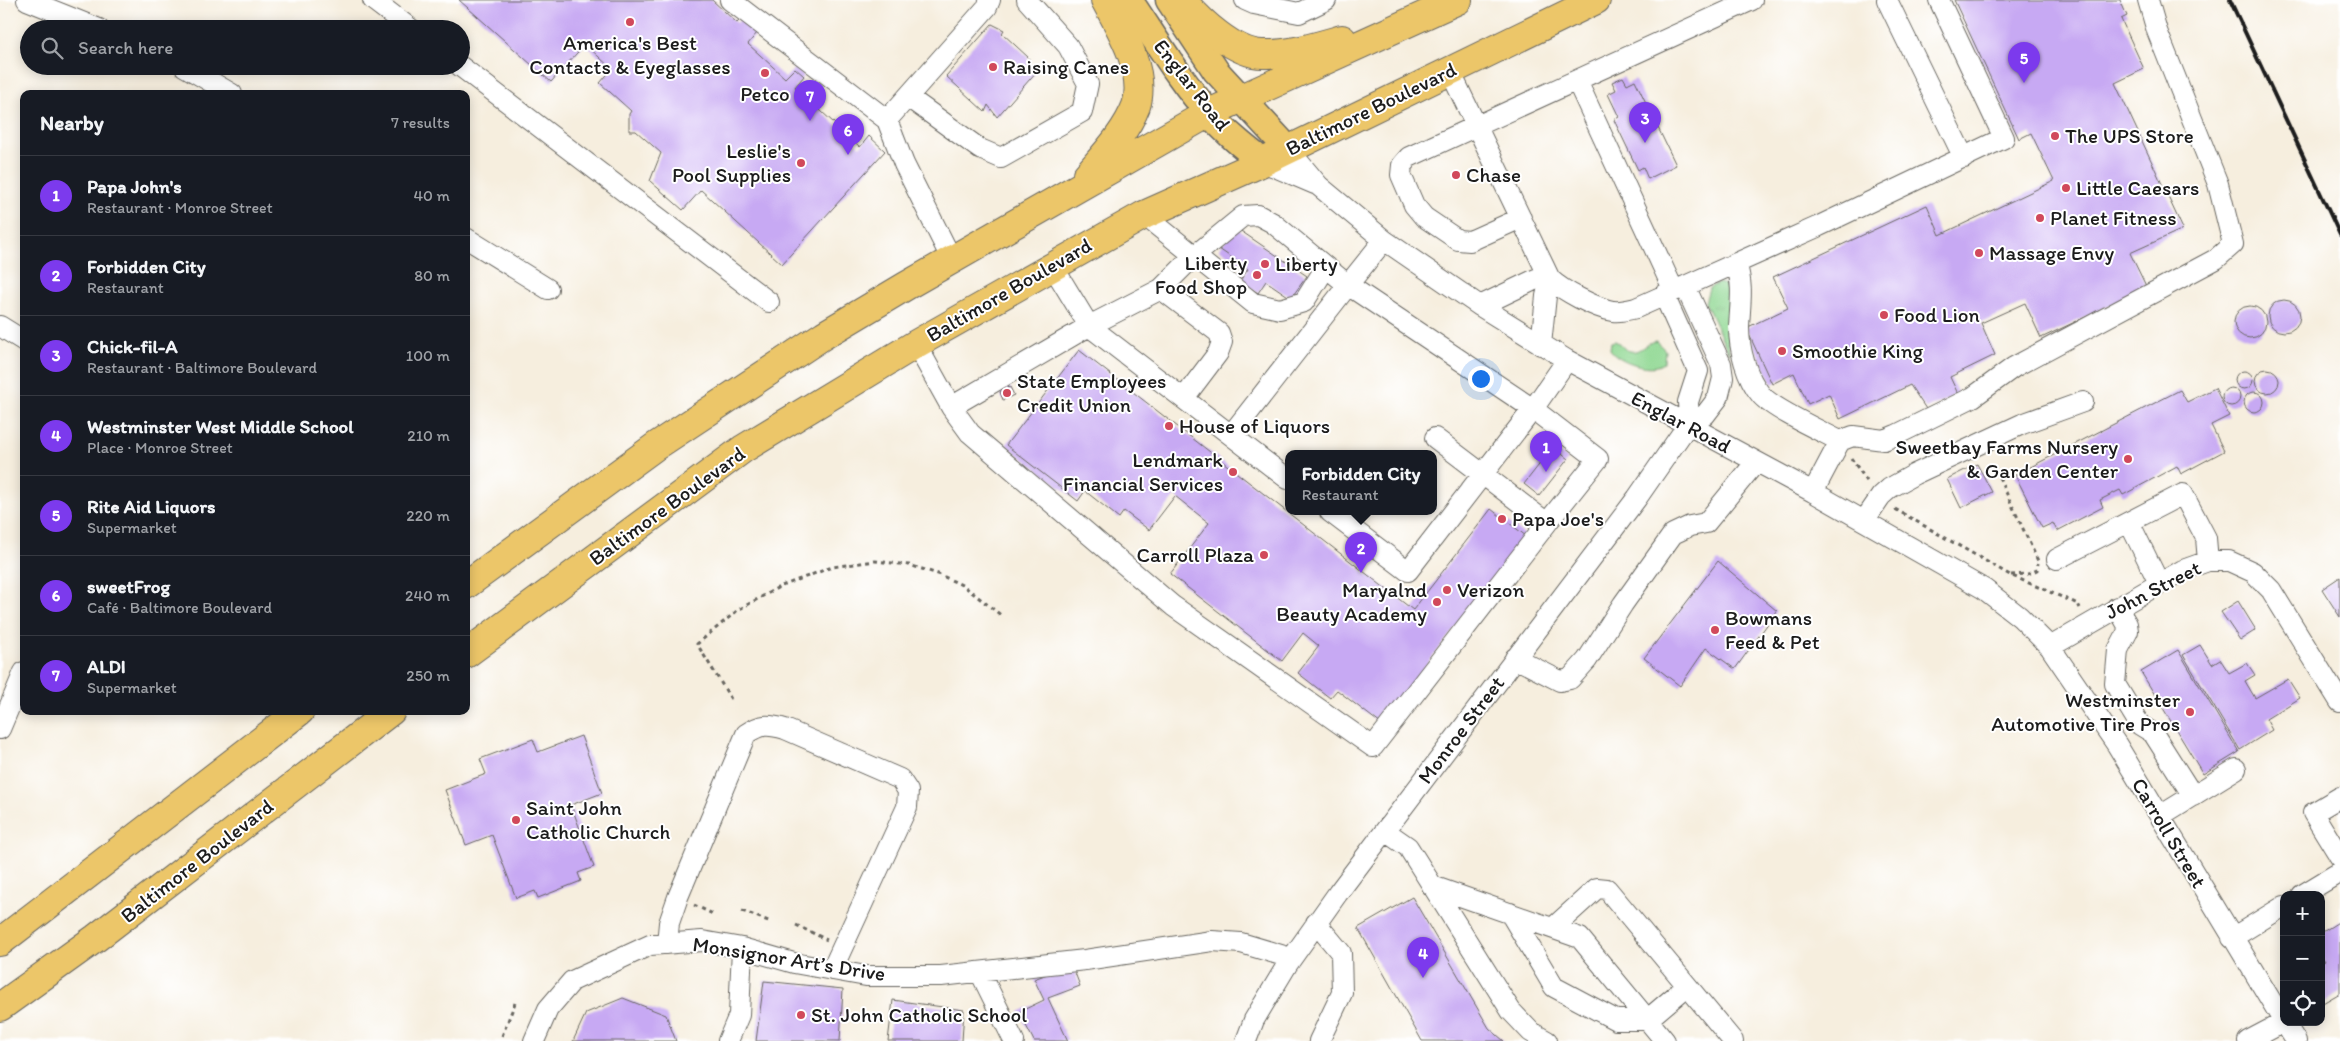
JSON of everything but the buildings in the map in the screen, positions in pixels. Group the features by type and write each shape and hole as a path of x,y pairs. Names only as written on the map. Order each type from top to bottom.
{"highway":[{"path":"1052,203 1084,179 1119,137 1136,106 1138,83 1128,43 1105,0"},
{"path":"1182,0 1195,15 1228,41 1252,52 1263,54 1308,48 1420,18"},
{"name":"Baltimore Boulevard","path":"470,651 743,449 916,344 1052,265 1144,215 1263,162 1596,0"},
{"path":"470,582 656,446 824,335 1209,113 1420,18 1449,2"},
{"path":"0,942 295,715"},
{"name":"Baltimore Boulevard","path":"0,1007 96,938 386,715"}],"main road":[{"name":"Englar Road","path":"1129,0 1209,113 1234,139 1263,162"},
{"name":"Englar Road","path":"1169,0 1206,58 1240,98 1288,149"}],"street":[{"path":"27,0 77,20"},
{"path":"373,0 399,20"},
{"path":"730,0 887,120 904,164 952,260"},
{"path":"887,120 987,7 990,0"},
{"path":"908,97 962,138 980,149 1002,158 1082,112 1088,84 1068,46 1027,0"},
{"path":"1245,0 1254,4 1299,13 1326,0"},
{"path":"1521,218 1464,242 1424,217 1414,205 1401,176 1405,161 1752,0"},
{"path":"1887,0 1964,158"},
{"path":"1450,70 1550,279 1560,288 1596,306 1612,311 1623,311 1636,308 1736,263 2004,138 1938,0"},
{"path":"1813,492 1840,441 1853,436 1884,440 1973,397 2014,367 2216,259 2233,244 2218,184 2157,30 2148,0"},
{"path":"470,74 769,302"},
{"path":"199,75 225,90"},
{"path":"1577,81 1674,290 1718,356 1723,378 1718,398 1705,415 1687,426"},
{"name":"Englar Road","path":"1288,149 1319,186 1384,240 1480,306 1567,360 1813,492 1984,589 2020,617 2050,646"},
{"name":"Englar Road","path":"1263,162 1319,186"},
{"path":"1144,215 1193,257 1254,304 1280,309 1304,302 1326,267"},
{"path":"916,344 951,406 970,433 1174,606 1373,747 1598,459 1533,409 1348,285 1273,223 1258,215 1243,216 1193,257 1161,289 1090,326 951,406"},
{"path":"470,240 548,289"},
{"path":"1231,435 1384,240"},
{"path":"1736,263 1742,291 1739,327 1740,346 1746,368 1754,384 1762,396 1772,404 1840,441"},
{"path":"1052,265 1090,326 1285,478"},
{"path":"1480,306 1536,279 1550,279"},
{"path":"1541,345 1546,296 1550,279"},
{"path":"1161,289 1219,333 1222,342 1218,353 1184,398"},
{"path":"0,326 20,338"},
{"path":"1334,515 1408,571 1533,409 1567,360"},
{"path":"1864,522 1881,496 1890,488 1915,474 2022,424 2083,402"},
{"name":"Monroe Street","path":"1246,1041 1254,1020 1291,958 1316,923 1637,498 1687,426"},
{"path":"1435,438 1547,523"},
{"path":"1515,658 1560,681 1570,679 1587,660 1623,604 1673,534 1690,526 1706,523 1756,462"},
{"path":"2057,559 2183,494 2206,538 2208,561"},
{"path":"2129,522 2159,583"},
{"name":"John Street","path":"2050,646 2182,570 2208,561 2229,561 2253,572 2262,580 2290,618 2340,702"},
{"path":"2117,607 2127,624 2128,631 2118,650 2115,684 2140,725 2154,733 2192,796"},
{"name":"Carroll Street","path":"2050,646 2160,816 2280,1016"},
{"path":"0,729 20,682"},
{"path":"2088,702 2115,684"},
{"path":"667,944 669,923 678,897 746,734 757,727 769,724 785,729 900,779 908,791 907,807 832,970"},
{"path":"2160,816 2236,769"},
{"path":"2340,797 2313,813 2340,857"},
{"path":"1385,831 1408,847 1512,1011 1531,1032 1547,1041"},
{"path":"2309,891 2340,872"},
{"path":"1432,886 1580,938 1664,1041"},
{"path":"1552,928 1597,888 1607,889 1733,1041"},
{"path":"2232,938 2280,908"},
{"path":"1510,913 1554,987 1616,1020 1647,1020 1687,986"},
{"path":"1316,923 1341,953 1342,993 1319,1041"},
{"name":"Monsignor Art’s Drive","path":"534,1041 548,1009 572,981 650,945 702,941 742,948 794,963 866,976 941,976 1085,960 1212,941 1241,943 1291,958"},
{"path":"728,1041 739,1015 742,948"},
{"path":"980,972 1014,1041"},
{"path":"2248,1041 2280,1024"},
{"name":"Carroll Street","path":"2287,1026 2296,1041"}],"path":[{"path":"1850,458 1872,487"},
{"path":"1999,477 2039,562 2057,559"},
{"path":"1893,508 2010,575 2078,604"},
{"path":"731,699 697,644 738,610 779,587 832,567 875,561 909,565 938,574 964,586 1002,616"},
{"path":"2010,575 2028,574 2037,570"},
{"path":"692,904 713,914"},
{"path":"742,911 770,922"},
{"path":"796,925 827,940"},
{"path":"502,1036 515,1003"}],"green space":[{"path":"1719,283 1726,285 1732,294 1728,324 1729,354 1705,302 1709,288"},
{"path":"1615,341 1625,349 1634,351 1656,341 1665,350 1664,362 1652,367 1627,362 1610,349 1611,342"}],"railway":[{"path":"2230,0 2340,235"}],"place":[{"name":"America's Best Contacts & Eyeglasses","path":"630,22"},
{"name":"Raising Canes","path":"993,67"},
{"name":"Petco","path":"765,73"},
{"name":"Rite Aid Liquors","path":"2024,83"},
{"name":"ALDI","path":"810,121"},
{"name":"The UPS Store","path":"2055,136"},
{"name":"Chick-fil-A","path":"1645,143"},
{"name":"sweetFrog","path":"848,155"},
{"name":"Leslie's Pool Supplies","path":"801,163"},
{"name":"Chase","path":"1456,175"},
{"name":"Little Caesars","path":"2066,188"},
{"name":"Planet Fitness","path":"2040,218"},
{"name":"Massage Envy","path":"1979,253"},
{"name":"Liberty","path":"1265,264"},
{"name":"Liberty Food Shop","path":"1257,275"},
{"name":"Food Lion","path":"1884,315"},
{"name":"Smoothie King","path":"1782,351"},
{"name":"State Employees Credit Union","path":"1007,393"},
{"name":"House of Liquors","path":"1169,426"},
{"name":"Sweetbay Farms Nursery & Garden Center","path":"2128,459"},
{"name":"Lendmark Financial Services","path":"1233,472"},
{"name":"Papa John's","path":"1546,472"},
{"name":"Papa Joe's","path":"1502,519"},
{"name":"Carroll Plaza","path":"1264,555"},
{"name":"Forbidden City","path":"1361,573"},
{"name":"Verizon","path":"1447,590"},
{"name":"Maryalnd Beauty Academy","path":"1437,602"},
{"name":"Bowmans Feed & Pet","path":"1715,630"},
{"name":"Westminster Automotive Tire Pros","path":"2190,712"},
{"name":"Saint John Catholic Church","path":"516,820"},
{"name":"Westminster West Middle School","path":"1423,978"},
{"name":"St. John Catholic School","path":"801,1015"}]}
